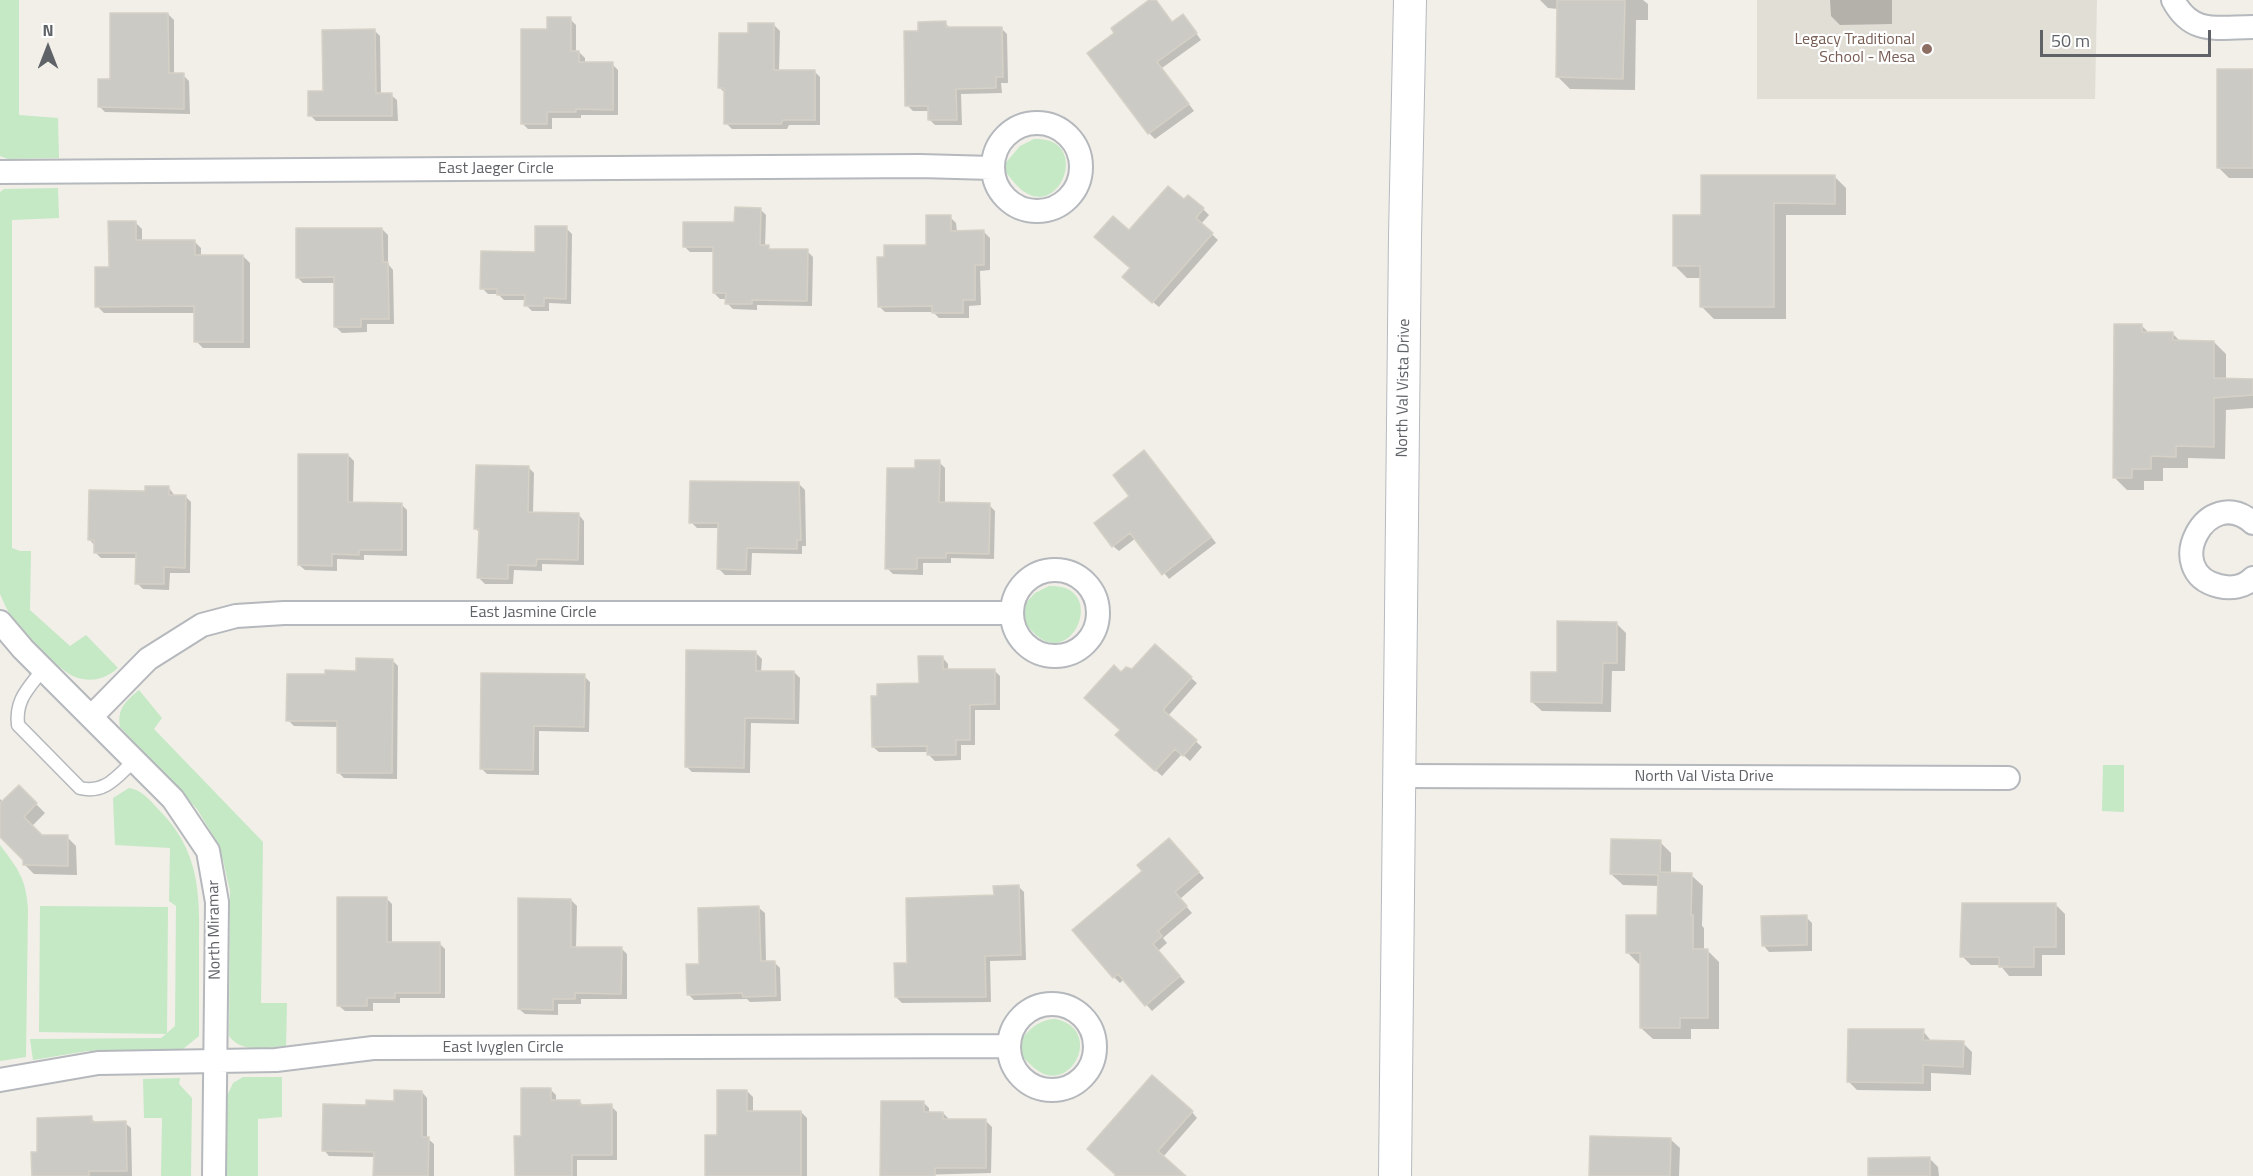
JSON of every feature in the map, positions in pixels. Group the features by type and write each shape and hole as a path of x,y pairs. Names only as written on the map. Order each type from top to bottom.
{"main road":[{"name":"North Val Vista Drive","path":"1395,1176 1410,0"}],"street":[{"path":"2178,8 2192,24 2205,27 2253,27"},
{"name":"East Jaeger Circle","path":"0,172 920,166 992,168"},
{"path":"2253,523 2238,515 2215,516 2197,530 2192,542 2191,555 2202,577 2213,584 2225,588 2238,586 2253,578"},
{"name":"East Jasmine Circle","path":"91,717 148,659 202,625 237,616 284,613 1011,613"},
{"name":"North Miramar","path":"0,622 43,669 173,799 208,851 217,902 214,1176"},
{"name":"North Val Vista Drive","path":"1399,776 2008,778"},
{"name":"East Ivyglen Circle","path":"0,1080 98,1063 276,1060 373,1048 1008,1046"}],"lane":[{"path":"43,669 20,700 16,713 18,725 80,788 92,791 104,788 135,760"}],"shaded area":[{"name":"Legacy Traditional School - Mesa","path":"1757,0 2097,0 2095,99 1757,99"}],"green space":[{"path":"0,0 19,0 19,115 58,118 59,158 8,159 0,156"},
{"path":"1034,139 1051,142 1062,150 1066,162 1059,186 1049,194 1037,197 1020,189 1003,166 1020,146"},
{"path":"58,188 59,218 12,220 12,548 31,551 30,610 70,646 86,635 118,668 108,675 93,680 75,677 59,667 13,618 0,594 0,192 4,189"},
{"path":"1049,586 1067,589 1078,598 1081,611 1078,624 1071,635 1060,642 1047,642 1025,624 1018,612 1035,593"},
{"path":"139,690 162,718 154,729 263,842 261,1003 287,1003 286,1046 248,1047 234,1042 229,1036 230,891 223,860 215,839 197,809 120,727 119,721 123,706"},
{"path":"2103,765 2124,765 2124,812 2102,811"},
{"path":"129,788 138,791 152,802 172,825 190,857 195,874 199,910 199,1036 183,1049 87,1051 33,1060 30,1039 161,1038 166,1034 39,1032 40,906 168,907 167,1033 175,1026 176,906 169,901 170,848 115,845 113,798"},
{"path":"0,845 20,874 28,909 26,1057 0,1061"},
{"path":"1055,1019 1070,1025 1078,1036 1080,1048 1076,1060 1068,1070 1057,1075 1044,1074 1022,1056 1017,1046 1033,1027"},
{"path":"243,1077 282,1077 282,1117 258,1119 258,1176 226,1176 227,1096 233,1083"},
{"path":"180,1078 179,1084 192,1098 191,1176 161,1176 162,1118 144,1118 143,1079"}],"building":[{"path":"1149,0 1156,0 1172,22 1183,14 1197,33 1157,62 1189,104 1148,134 1087,53 1114,33 1111,28"},
{"path":"1557,0 1625,0 1623,79 1556,77"},
{"path":"110,13 168,13 169,73 184,73 184,109 98,107 98,79 110,79"},
{"path":"547,17 571,17 571,51 579,51 579,62 613,62 613,110 576,109 576,112 547,112 547,124 521,124 521,29 547,29"},
{"path":"946,21 946,27 1002,27 1003,77 996,77 996,88 956,89 957,120 928,120 928,106 905,106 904,31 918,31 918,22"},
{"path":"748,23 774,23 774,70 815,70 815,120 783,120 781,124 724,124 724,88 718,88 719,33 748,33"},
{"path":"375,29 376,93 392,93 392,116 308,116 308,91 323,91 322,30"},
{"path":"2217,69 2253,69 2253,168 2217,168"},
{"path":"1701,175 1835,175 1835,204 1774,203 1774,307 1700,307 1700,266 1673,266 1673,215 1701,215"},
{"path":"1168,186 1184,199 1188,195 1204,208 1196,218 1213,233 1152,303 1122,277 1130,268 1094,237 1113,216 1129,230"},
{"path":"735,207 761,208 760,245 769,245 769,249 808,249 807,301 752,300 752,304 725,304 726,293 713,293 713,247 683,247 683,222 734,222"},
{"path":"926,215 951,215 951,231 984,230 984,265 975,265 975,300 963,300 963,313 932,313 932,306 878,307 877,257 884,257 884,245 926,245"},
{"path":"108,221 136,221 136,240 195,240 195,255 243,255 243,342 194,342 194,306 95,307 95,267 109,267"},
{"path":"535,226 567,226 566,299 544,298 544,306 524,306 525,295 497,295 497,289 480,289 481,251 535,252"},
{"path":"296,228 382,228 383,262 388,262 389,319 361,319 361,327 334,327 334,277 296,278"},
{"path":"2114,324 2142,324 2142,332 2173,332 2173,340 2214,341 2214,378 2253,379 2253,395 2214,398 2214,447 2176,446 2176,457 2151,456 2151,469 2132,469 2132,478 2113,478"},
{"path":"1144,450 1211,537 1162,575 1130,533 1112,547 1094,523 1129,496 1113,475"},
{"path":"298,454 348,454 348,502 402,503 402,550 359,550 359,555 332,554 332,566 298,565"},
{"path":"915,460 940,460 939,502 990,503 989,554 946,553 946,558 917,558 917,569 885,569 887,468 915,468"},
{"path":"476,465 529,466 528,512 579,513 578,560 537,559 536,566 508,565 508,579 477,578 479,529 474,529"},
{"path":"690,481 799,482 801,540 797,540 797,549 747,548 746,570 717,569 718,523 689,523"},
{"path":"145,486 169,486 169,495 186,495 185,568 164,567 164,584 135,584 136,553 94,553 94,540 88,540 89,490 145,491"},
{"path":"1557,621 1617,622 1617,663 1603,663 1602,703 1531,702 1531,672 1557,672"},
{"path":"1155,644 1192,677 1163,710 1197,740 1183,756 1175,749 1155,771 1115,735 1120,730 1084,698 1114,665 1121,672 1126,667 1132,669"},
{"path":"686,650 756,651 756,671 794,671 794,719 745,718 744,768 685,767"},
{"path":"918,656 943,656 943,669 995,669 995,704 970,705 970,740 956,740 956,755 927,755 927,746 872,747 871,696 877,696 877,684 919,683"},
{"path":"356,658 393,659 392,773 337,773 337,721 286,721 287,674 325,674 325,670 356,671"},
{"path":"481,673 585,674 584,727 534,726 533,770 480,769"},
{"path":"19,785 37,803 24,817 42,835 68,835 68,866 23,865 23,860 0,837 0,803"},
{"path":"1169,838 1199,872 1175,892 1187,906 1158,931 1162,936 1153,944 1180,976 1145,1006 1118,974 1113,978 1072,930 1142,871 1137,865"},
{"path":"1611,839 1661,840 1660,872 1692,873 1693,949 1708,949 1708,1018 1680,1018 1680,1028 1640,1028 1640,953 1626,953 1626,915 1657,915 1658,875 1610,874"},
{"path":"1019,885 1021,955 985,956 986,997 895,997 894,963 907,963 906,898 994,895 993,886"},
{"path":"337,897 387,897 387,942 440,942 440,993 395,993 395,998 367,998 367,1006 337,1006"},
{"path":"518,898 571,899 571,947 622,947 621,994 575,993 575,999 553,999 553,1010 518,1009"},
{"path":"1962,903 2056,903 2056,947 2034,947 2034,967 1999,967 1999,957 1960,957"},
{"path":"759,906 761,961 775,961 776,996 743,997 742,993 687,995 686,964 699,964 698,908"},
{"path":"1807,915 1807,945 1762,946 1761,916"},
{"path":"1848,1029 1924,1029 1923,1040 1964,1041 1963,1067 1923,1065 1923,1083 1847,1082"},
{"path":"1152,1075 1193,1111 1158,1151 1186,1176 1117,1176 1087,1149"},
{"path":"521,1088 551,1088 551,1100 580,1100 580,1105 612,1104 612,1155 572,1155 572,1176 515,1176 514,1136 521,1136"},
{"path":"394,1090 422,1091 422,1137 429,1137 428,1176 373,1176 374,1152 322,1151 323,1104 366,1105 366,1100 394,1101"},
{"path":"717,1090 747,1090 747,1111 801,1111 801,1176 705,1176 705,1135 717,1135"},
{"path":"881,1101 924,1101 924,1112 943,1112 943,1119 986,1119 986,1168 935,1168 935,1176 880,1176"},
{"path":"92,1116 92,1122 126,1121 127,1171 89,1171 89,1176 32,1176 31,1152 37,1152 37,1118"},
{"path":"1590,1136 1671,1138 1670,1176 1589,1176"},
{"path":"1930,1157 1930,1176 1868,1176 1868,1158"}],"place":[{"name":"Legacy Traditional School - Mesa","path":"1927,49"}]}
